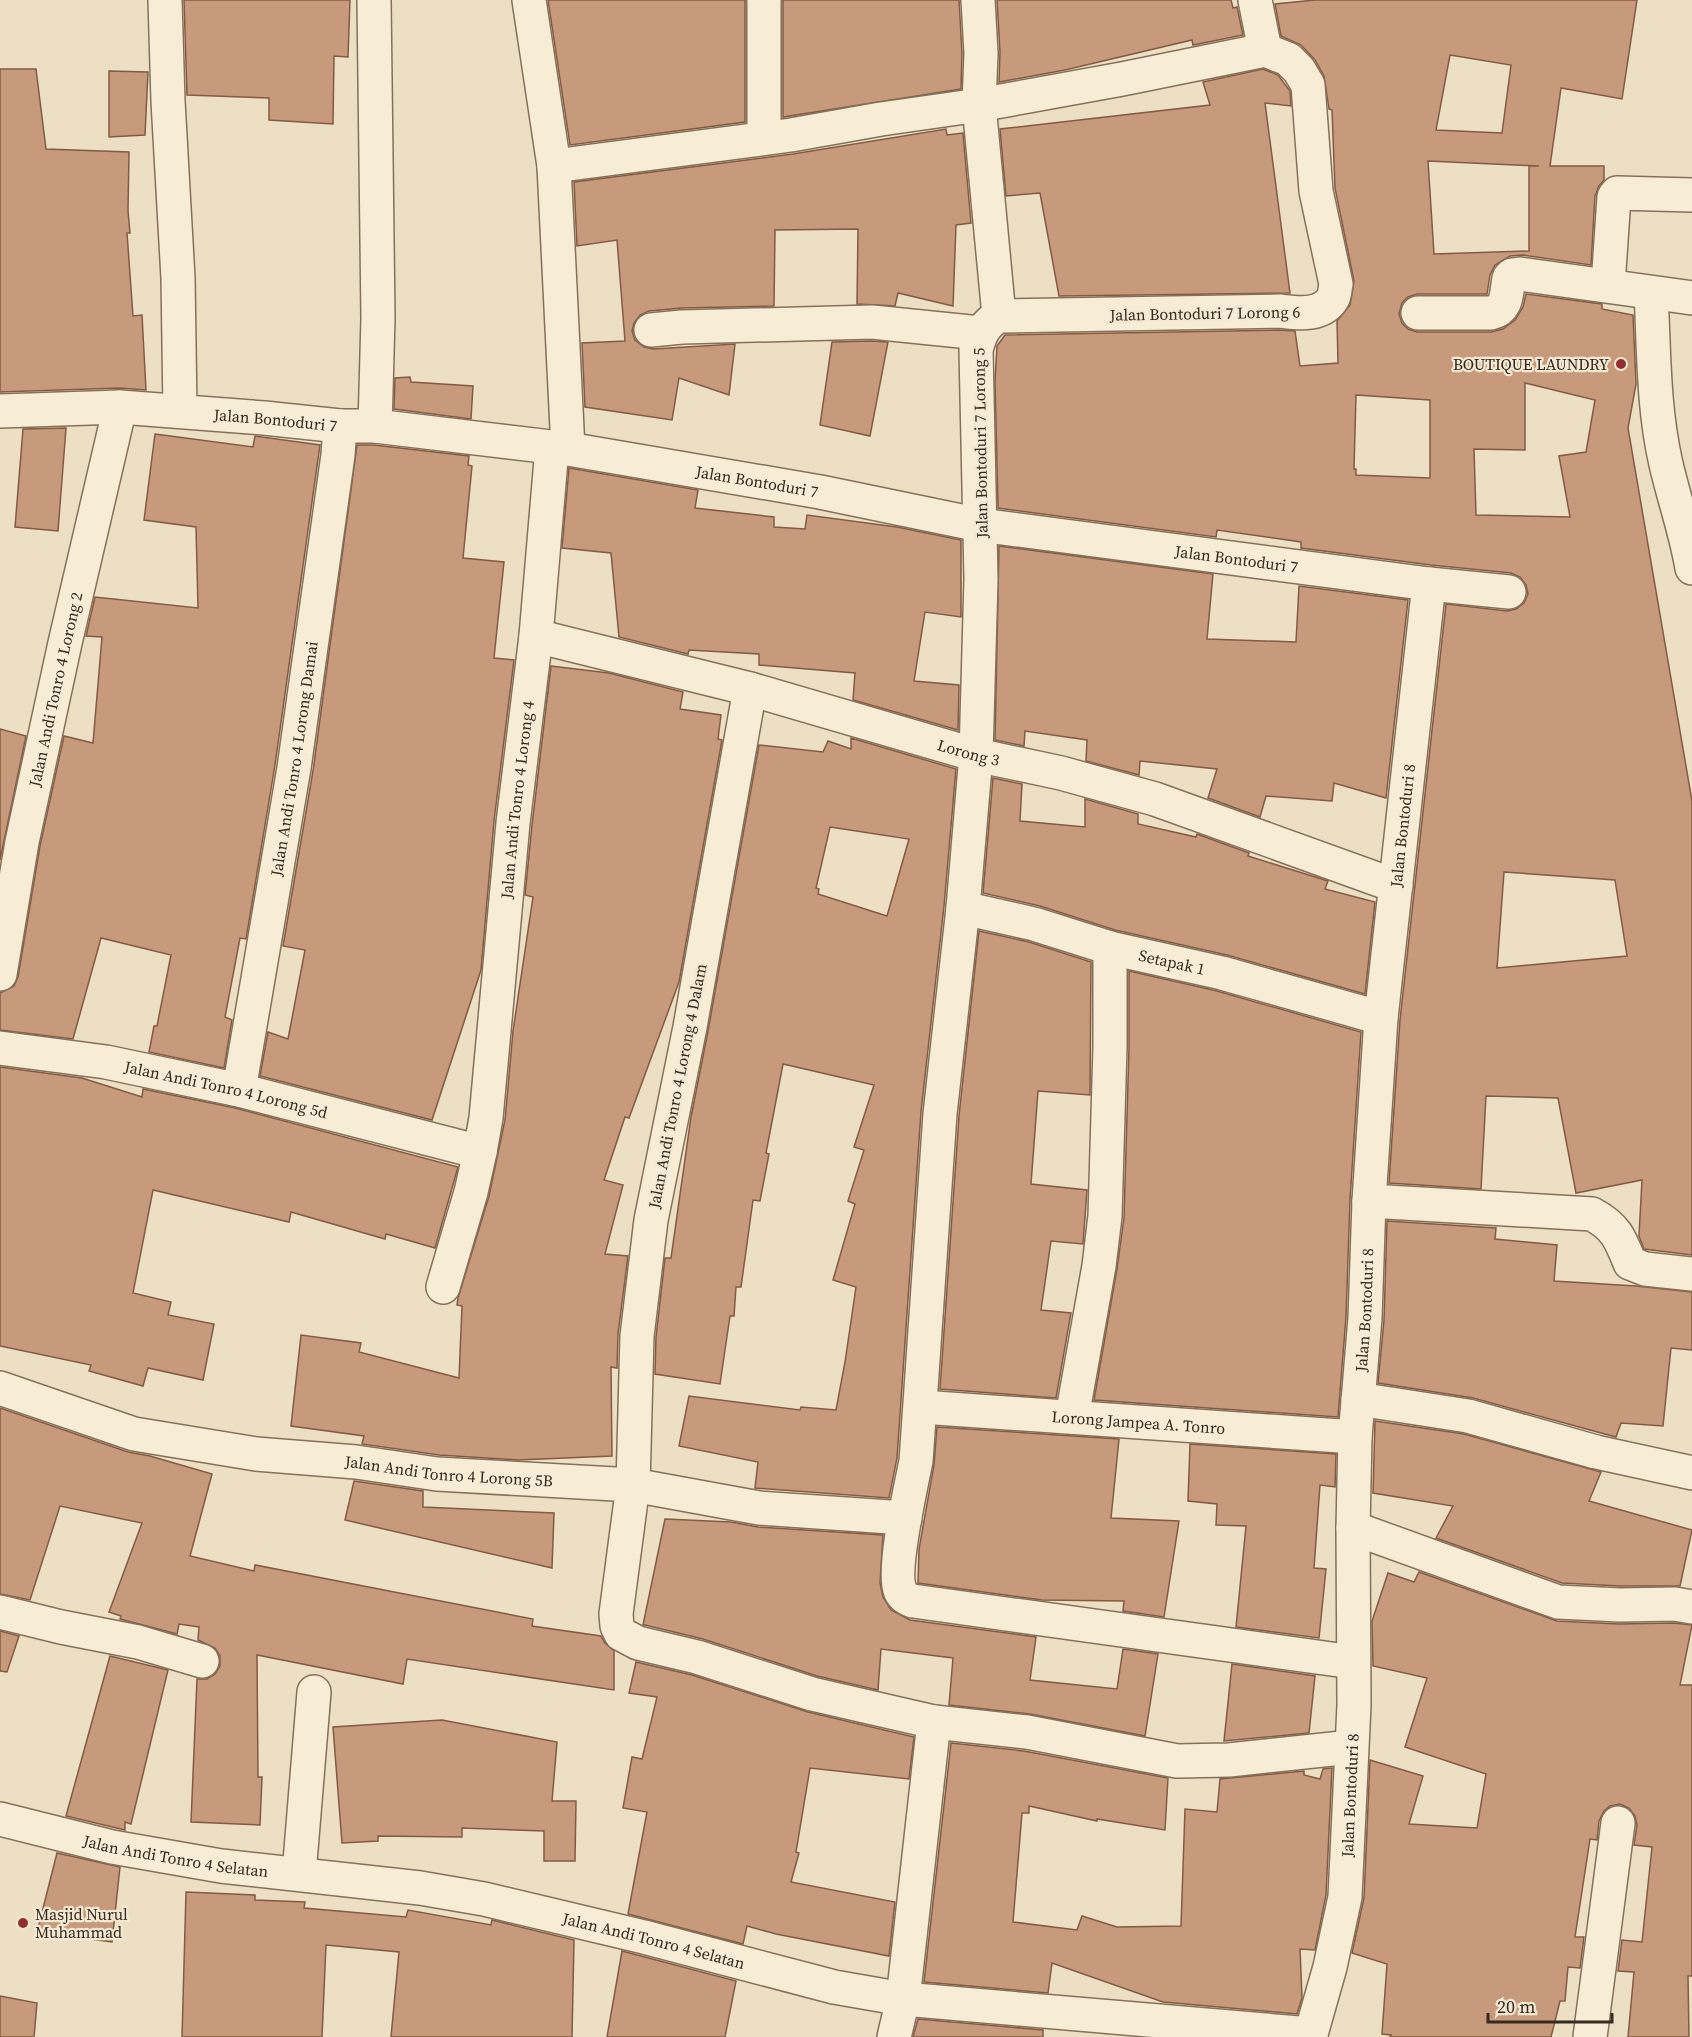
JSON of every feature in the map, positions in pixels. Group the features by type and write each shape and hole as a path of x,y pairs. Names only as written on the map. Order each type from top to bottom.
{"street":[{"path":"165,0 178,278 180,411"},
{"path":"374,0 378,318 375,426"},
{"name":"Jalan Andi Tonro 4 Lorong 4","path":"443,1287 471,1191 465,1149 486,1118 513,823 560,448 554,166 529,0"},
{"path":"764,0 764,138"},
{"name":"Jalan Bontoduri 7 Lorong 5","path":"978,0 981,53 979,105 989,325 976,350 980,525 980,659 976,755 963,908 940,1113 916,1461 905,1518 898,1587 901,1594 913,1601 1353,1662"},
{"path":"554,166 791,135 979,105 1265,50 1255,0"},
{"name":"Jalan Bontoduri 7 Lorong 6","path":"651,330 682,327 872,322 989,325 1280,312 1306,313 1322,309 1333,298 1336,284 1316,190 1308,85 1288,58 1265,50"},
{"path":"1608,285 1614,197 1617,193 1692,195"},
{"path":"1418,313 1499,312 1504,307 1509,278 1516,274 1692,298"},
{"path":"1651,293 1658,413 1666,464 1680,511 1692,568"},
{"name":"Jalan Bontoduri 7","path":"0,411 120,407 340,426 375,426 560,448 820,492 980,525 1429,584 1509,592"},
{"name":"Jalan Andi Tonro 4 Lorong 2","path":"0,974 25,830 65,643 120,407"},
{"name":"Jalan Andi Tonro 4 Lorong Damai","path":"239,1090 294,768 338,455 340,426"},
{"name":"Jalan Bontoduri 8","path":"1312,2036 1345,1897 1354,1705 1355,1437 1365,1318 1369,1201 1381,1018 1429,584"},
{"name":"Lorong 3","path":"536,636 750,689 976,755 1061,773 1155,799 1396,886"},
{"name":"Jalan Andi Tonro 4 Lorong 4 Dalam","path":"750,689 690,1027 651,1220 637,1336 633,1485 616,1614 617,1626 621,1634 638,1643 696,1657 813,1694 934,1722"},
{"name":"Setapak 1","path":"963,908 1034,924 1110,948 1222,974 1381,1018"},
{"path":"1072,1417 1099,1266 1105,1216 1110,1058 1110,948"},
{"name":"Jalan Andi Tonro 4 Lorong 5d","path":"0,1048 106,1062 239,1090 465,1149"},
{"path":"1369,1201 1592,1214 1606,1221 1618,1234 1630,1263 1645,1269 1692,1274"},
{"name":"Jalan Andi Tonro 4 Lorong 5B","path":"0,1388 134,1434 256,1454 356,1462 437,1474 633,1485 759,1508 905,1518"},
{"path":"1358,1399 1468,1416 1596,1452 1692,1473"},
{"name":"Lorong Jampea A. Tonro","path":"921,1407 1355,1437"},
{"path":"1353,1528 1558,1602 1620,1605 1675,1604 1692,1607"},
{"path":"0,1612 138,1642 202,1662"},
{"path":"299,1874 314,1692"},
{"path":"894,2037 903,1999 934,1722 1027,1732 1177,1761 1229,1760 1351,1747"},
{"name":"Jalan Andi Tonro 4 Selatan","path":"0,1819 112,1847 220,1866 420,1888 484,1899 644,1937 834,1987 903,1999 1312,2036"},
{"path":"1590,2037 1618,1823"}],"building":[{"path":"184,0 350,0 348,57 334,56 333,124 269,120 269,98 187,95"},
{"path":"548,0 745,0 745,122 570,145"},
{"path":"783,0 959,0 962,53 961,89 783,117"},
{"path":"997,0 1231,0 1233,8 1237,7 1243,35 1193,45 1192,40 1065,70 999,82"},
{"path":"1315,0 1637,0 1622,99 1561,88 1550,166 1604,166 1604,180 1595,196 1591,265 1523,255 1510,256 1495,265 1490,275 1487,294 1417,294 1408,297 1402,303 1399,314 1402,323 1408,329 1417,332 1491,332 1503,329 1515,320 1523,307 1526,294 1602,304 1602,309 1633,315 1636,384 1628,428 1692,801 1692,1255 1644,1249 1639,1236 1642,1180 1576,1193 1558,1098 1486,1096 1481,1189 1389,1183 1400,1020 1446,604 1507,611 1516,609 1524,603 1528,594 1526,585 1520,577 1511,573 1301,548 1301,542 1217,530 1216,537 998,508 995,380 997,346 1005,335 1295,331 1300,366 1338,363 1337,321 1350,305 1354,281 1335,188 1332,110 1329,109 1324,76 1315,60 1301,45 1281,36 1275,4","holes":["1450,55 1511,65 1502,133 1436,130","1428,161 1539,166 1529,166 1529,251 1434,254","1525,383 1595,400 1586,452 1559,456 1570,517 1476,515 1474,449 1525,450","1356,395 1430,400 1430,478 1356,475 1356,469 1354,469","1504,872 1615,880 1627,956 1497,968"]},
{"path":"0,69 36,69 46,149 129,152 130,233 127,233 133,316 142,315 146,390 119,388 0,392"},
{"path":"1263,69 1278,75 1290,91 1291,106 1265,103 1290,293 1059,296 1040,193 1006,196 1000,129 1210,105 1203,82"},
{"path":"109,71 148,72 145,135 109,137"},
{"path":"946,129 947,135 963,133 971,223 956,225 953,306 898,293 895,306 857,304 858,229 775,230 774,306 649,311 640,315 634,323 632,331 635,340 644,347 653,349 735,344 729,395 679,378 672,420 585,407 582,343 625,341 617,240 577,246 574,182 793,154"},
{"path":"832,342 888,342 870,436 820,425"},
{"path":"410,377 411,382 473,386 471,419 394,409 395,378"},
{"path":"66,428 58,531 15,527 23,429"},
{"path":"155,434 253,447 255,436 320,445 275,765 246,939 240,938 225,1017 232,1020 224,1068 149,1052 154,1026 157,1026 171,955 101,938 73,1039 0,1030 0,993 14,986 18,977 40,846 64,736 93,743 102,637 86,636 95,597 198,608 196,527 144,520"},
{"path":"357,445 469,456 468,465 472,466 463,558 504,562 494,658 514,660 494,821 481,970 432,1120 260,1076 268,1032 288,1039 305,950 283,946 313,771"},
{"path":"569,468 698,490 695,508 774,517 774,527 805,529 807,515 897,527 961,540 961,617 925,612 914,681 959,685 958,730 853,700 855,673 759,665 759,654 689,650 688,654 619,637 611,553 562,548"},
{"path":"999,546 1213,574 1207,639 1296,642 1299,586 1408,600 1386,798 1334,783 1332,801 1266,796 1260,817 1208,798 1217,769 1140,761 1139,775 1086,761 1087,740 1025,731 1024,746 995,740"},
{"path":"551,666 609,673 683,692 680,709 721,715 718,739 722,740 679,982 629,1118 625,1117 604,1180 623,1185 605,1254 628,1256 618,1334 617,1368 611,1367 612,1456 518,1460 439,1455 362,1444 364,1436 291,1426 301,1335 361,1343 359,1352 459,1378 462,1306 457,1305 458,1298 489,1196 505,1120 513,1031 533,897 525,895"},
{"path":"0,729 26,736 0,860"},
{"path":"851,738 956,769 944,906 921,1112 897,1458 889,1498 755,1488 758,1462 679,1446 689,1396 800,1410 801,1407 836,1410 856,1287 833,1280 855,1204 848,1201 864,1150 854,1147 874,1085 783,1064 766,1153 769,1154 760,1201 753,1200 741,1287 736,1287 734,1316 730,1316 720,1384 655,1374 656,1337 665,1258 671,1258 691,1117 759,745 823,752 828,741 851,749","holes":["830,827 909,839 887,916 818,894 819,889 816,888"]},
{"path":"993,778 1022,784 1020,821 1085,827 1085,799 1138,814 1138,824 1196,837 1197,834 1249,853 1248,856 1328,881 1325,889 1375,902 1365,994 1227,955 1115,930 1040,906 983,893"},
{"path":"979,931 1029,942 1091,962 1090,1095 1038,1091 1031,1184 1087,1190 1083,1244 1051,1241 1041,1310 1071,1313 1056,1398 940,1389 959,1116"},
{"path":"1129,971 1217,991 1361,1032 1350,1200 1346,1317 1338,1417 1094,1400 1124,1218"},
{"path":"0,1067 82,1078 142,1097 143,1089 235,1108 458,1167 435,1248 386,1234 385,1239 291,1212 289,1222 153,1190 133,1293 171,1302 168,1315 214,1324 203,1380 148,1368 143,1386 89,1371 91,1365 0,1346"},
{"path":"1387,1221 1496,1228 1495,1239 1557,1245 1554,1281 1692,1292 1692,1350 1671,1348 1663,1426 1621,1423 1616,1437 1473,1398 1378,1383 1384,1320"},
{"path":"0,1408 128,1452 212,1474 190,1556 254,1571 255,1565 533,1619 532,1626 601,1636 614,1651 614,1690 407,1659 403,1684 257,1655 258,1777 262,1777 260,1825 191,1822 197,1679 207,1679 215,1674 220,1666 220,1656 215,1648 198,1640 199,1627 179,1624 177,1634 120,1619 121,1616 109,1612 142,1523 60,1506 30,1600 0,1594"},
{"path":"1375,1421 1464,1434 1601,1472 1589,1501 1692,1530 1680,1586 1562,1583 1436,1538 1453,1506 1373,1493"},
{"path":"937,1427 1119,1439 1111,1518 1179,1521 1164,1617 1123,1611 1124,1601 1042,1600 918,1583 919,1549 934,1465"},
{"path":"1190,1444 1336,1454 1335,1487 1320,1485 1314,1568 1326,1569 1319,1638 1236,1627 1246,1526 1216,1525 1217,1504 1188,1501"},
{"path":"354,1481 423,1491 423,1507 554,1513 552,1568 345,1520"},
{"path":"665,1519 731,1522 758,1527 883,1535 880,1583 883,1597 891,1610 910,1620 1036,1637 1030,1680 1117,1689 1123,1649 1158,1654 1145,1736 1030,1714 949,1705 953,1658 881,1649 878,1690 817,1676 703,1639 643,1625"},
{"path":"1419,1572 1557,1621 1692,1625 1680,1685 1692,1685 1692,1976 1688,1976 1689,2037 1628,2037 1634,1972 1618,1971 1622,1940 1642,1942 1652,1847 1634,1845 1637,1825 1635,1816 1629,1808 1620,1804 1610,1806 1604,1811 1599,1821 1597,1840 1590,1839 1575,1937 1584,1937 1580,1968 1568,1967 1565,2001 1560,2001 1551,2037 1390,2037 1391,2035 1382,2034 1387,1964 1352,1953 1364,1898 1370,1760 1423,1776 1409,1824 1477,1828 1486,1774 1405,1747 1427,1678 1373,1666 1372,1621 1388,1573 1414,1582"},
{"path":"0,1631 19,1636 7,1672 0,1671"},
{"path":"110,1656 168,1670 131,1824 125,1822 125,1830 66,1816"},
{"path":"636,1662 692,1675 808,1712 914,1737 909,1779 810,1768 796,1852 799,1853 791,1882 895,1902 889,1956 776,1934 747,1926 743,1944 628,1914 647,1812 623,1808 632,1757 642,1759 657,1697 629,1693"},
{"path":"1232,1664 1315,1676 1309,1733 1224,1741"},
{"path":"442,1720 557,1742 552,1801 576,1801 575,1861 544,1861 544,1831 462,1828 462,1837 378,1836 378,1841 342,1843 333,1727"},
{"path":"951,1743 1024,1751 1168,1778 1165,1830 1097,1819 1097,1821 1029,1806 1029,1813 1022,1813 1013,1922 1077,1930 1082,1916 1117,1927 1181,1926 1185,1809 1217,1812 1220,1779 1304,1771 1304,1775 1320,1779 1323,1769 1332,1768 1326,1895 1315,1950 1300,1949 1302,1998 1297,2014 1163,2002 1052,1963 1048,1993 924,1982"},
{"path":"57,1853 120,1867 112,1942 37,1932"},
{"path":"186,1892 255,1895 255,1900 305,1902 304,1908 406,1917 408,1910 491,1925 492,1920 574,1940 572,2037 391,2037 399,1952 326,1945 322,2037 182,2037"},
{"path":"622,1951 736,1981 725,2037 607,2037"},
{"path":"0,1996 37,2003 34,2037 0,2037"},
{"path":"918,2019 1043,2030 1043,2037 913,2037"}],"place":[{"name":"BOUTIQUE LAUNDRY","path":"1621,364"},
{"name":"Masjid Nurul Muhammad","path":"23,1923"}]}
